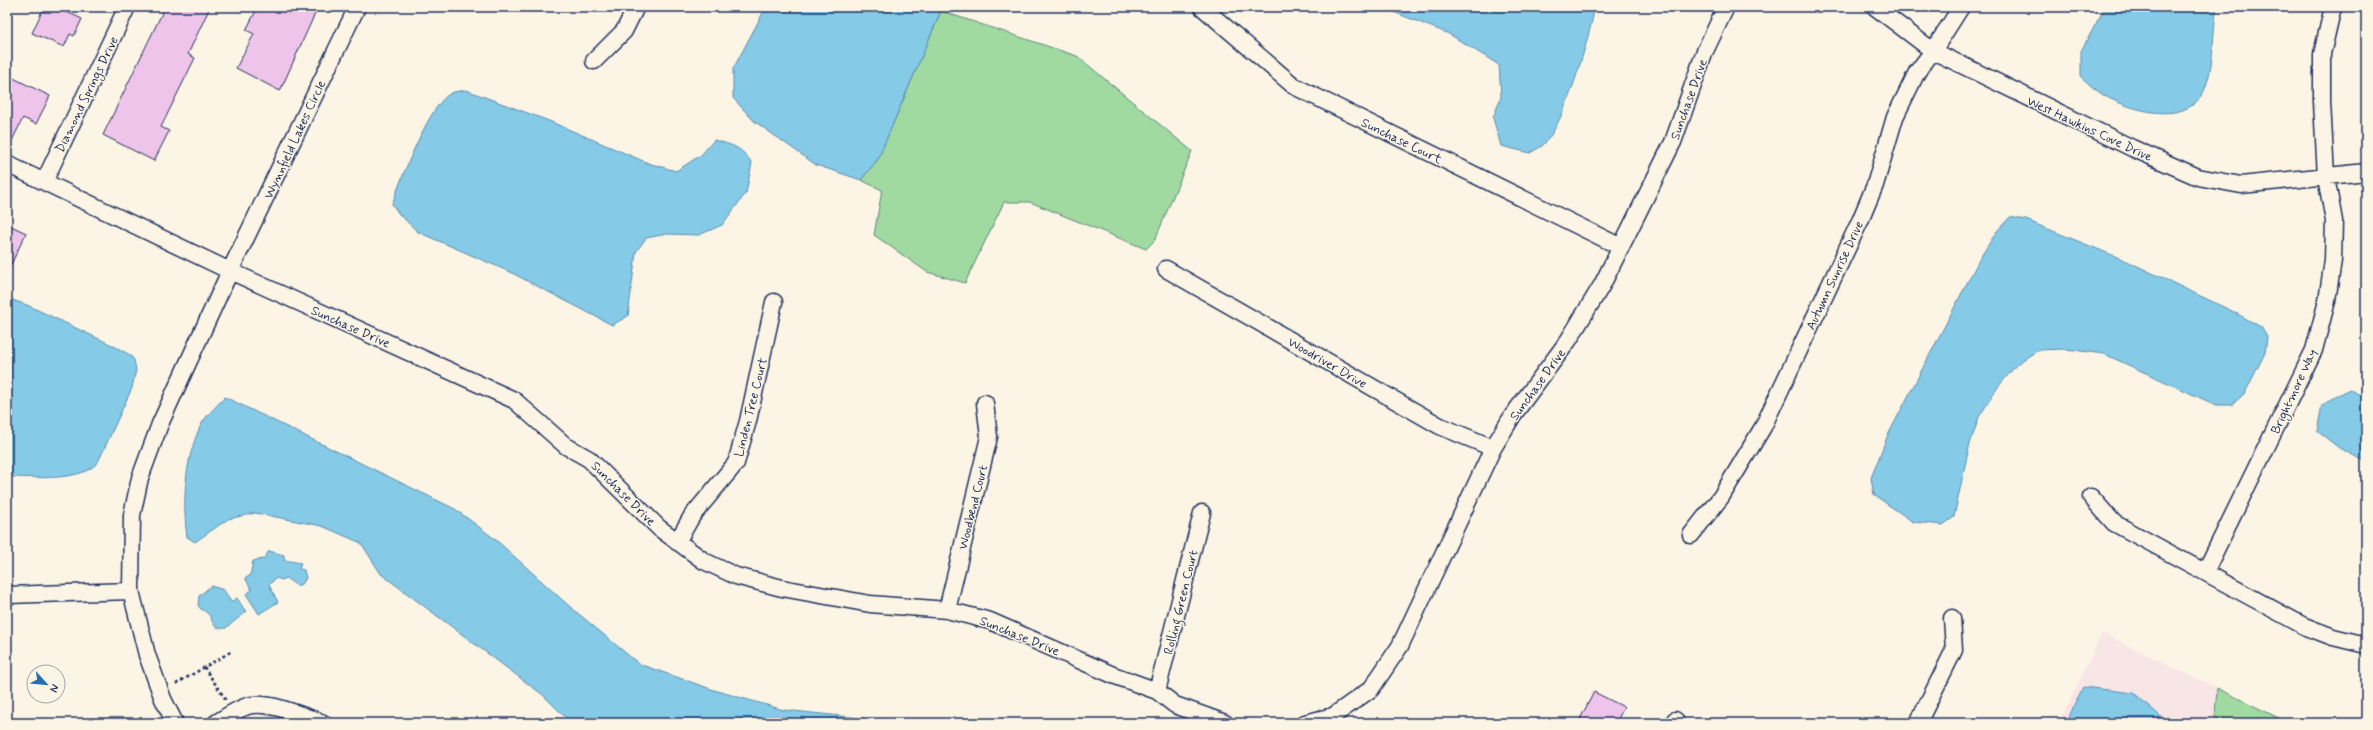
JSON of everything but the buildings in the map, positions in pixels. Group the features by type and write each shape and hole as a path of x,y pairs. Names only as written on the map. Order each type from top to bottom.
{"street":[{"name":"Diamond Springs Drive","path":"45,180 127,7"},
{"name":"Wynnfield Lakes Circle","path":"175,723 163,699 147,655 131,591 132,515 140,478 160,424 230,271 357,7"},
{"path":"594,61 624,31 636,7"},
{"name":"Sunchase Court","path":"1202,7 1283,78 1300,89 1621,246"},
{"name":"Sunchase Drive","path":"1314,722 1333,716 1371,689 1400,646 1493,448 1513,415 1568,341 1602,285 1673,142 1705,51 1726,7"},
{"name":"West Hawkins Cove Drive","path":"1874,7 1933,51 2110,138 2198,177 2241,185 2366,172"},
{"name":"Autumn Sunrise Drive","path":"1691,535 1721,496 1763,427 1860,221 1875,185 1895,117 1917,72 1933,51 1961,7"},
{"name":"Brightmore Way","path":"2204,572 2314,350 2327,301 2333,260 2334,221 2326,177 2322,102 2322,54 2334,7"},
{"name":"Sunchase Drive","path":"7,164 45,180 230,271 514,400 566,446 589,459 659,528 704,561 736,576 782,588 870,604 947,610 990,621 1113,675 1157,691 1175,705 1225,723"},
{"name":"Woodriver Drive","path":"1166,269 1440,426 1493,448"},
{"name":"Linden Tree Court","path":"677,542 692,516 736,463 748,420 774,302"},
{"name":"Woodbend Court","path":"947,610 989,437 985,403"},
{"path":"2091,497 2114,523 2304,626 2333,637 2366,645"},
{"name":"Rolling Green Court","path":"1157,691 1202,513"},
{"path":"7,595 131,591"},
{"path":"1918,723 1954,650 1952,618"},
{"path":"216,723 228,715 252,705 286,710 323,723"}],"path":[{"path":"176,684 232,651"},
{"path":"204,667 227,702"}],"shaded area":[{"path":"2102,633 2217,688 2215,717 2226,723 2059,723"}],"green space":[{"path":"941,11 1077,56 1192,151 1155,240 1146,249 1030,202 1004,202 965,283 927,272 874,235 882,190 861,180 878,159"},
{"path":"2217,688 2289,723 2226,723 2215,717"}],"water":[{"path":"766,7 941,7 941,11 878,159 861,180 816,165 754,121 733,98 733,69"},
{"path":"1381,7 1595,7 1582,59 1560,119 1551,135 1543,145 1530,153 1501,146 1493,118 1501,97 1499,65 1449,34"},
{"path":"2105,7 2217,7 2211,66 2206,86 2199,99 2188,108 2176,112 2161,113 2146,111 2117,102 2105,96 2081,77 2081,51"},
{"path":"466,90 549,121 648,163 676,171 701,155 714,140 731,145 744,153 752,163 746,193 722,225 699,235 667,234 646,238 636,252 628,316 612,325 510,272 418,232 399,214 392,204 417,144 434,112 443,100 451,93"},
{"path":"2010,217 2026,220 2127,261 2236,313 2261,327 2267,337 2265,353 2245,393 2232,405 2216,405 2104,354 2066,349 2038,350 2017,364 1998,387 1979,417 1969,447 1954,517 1943,525 1913,522 1874,495 1871,478 1887,437 1980,258 1997,231"},
{"path":"7,298 27,305 112,345 130,355 134,360 136,370 132,388 99,460 92,467 83,472 43,478 7,477"},
{"path":"2349,389 2366,398 2366,462 2339,448 2317,431 2322,405"},
{"path":"225,397 455,509 495,539 568,605 639,664 714,690 784,710 908,723 571,723 543,695 381,574 361,543 322,526 255,513 228,519 195,542 187,537 185,494 191,451 203,421"},
{"path":"269,551 284,555 284,560 301,563 299,569 304,570 306,578 303,583 297,586 286,578 282,580 276,578 269,585 278,602 259,614 246,594 252,590 245,578 250,576 253,561 264,559"},
{"path":"211,586 224,590 231,602 237,598 246,612 226,628 215,626 206,612 198,605 199,596"},
{"path":"2083,687 2134,693 2168,723 2066,723"}]}
